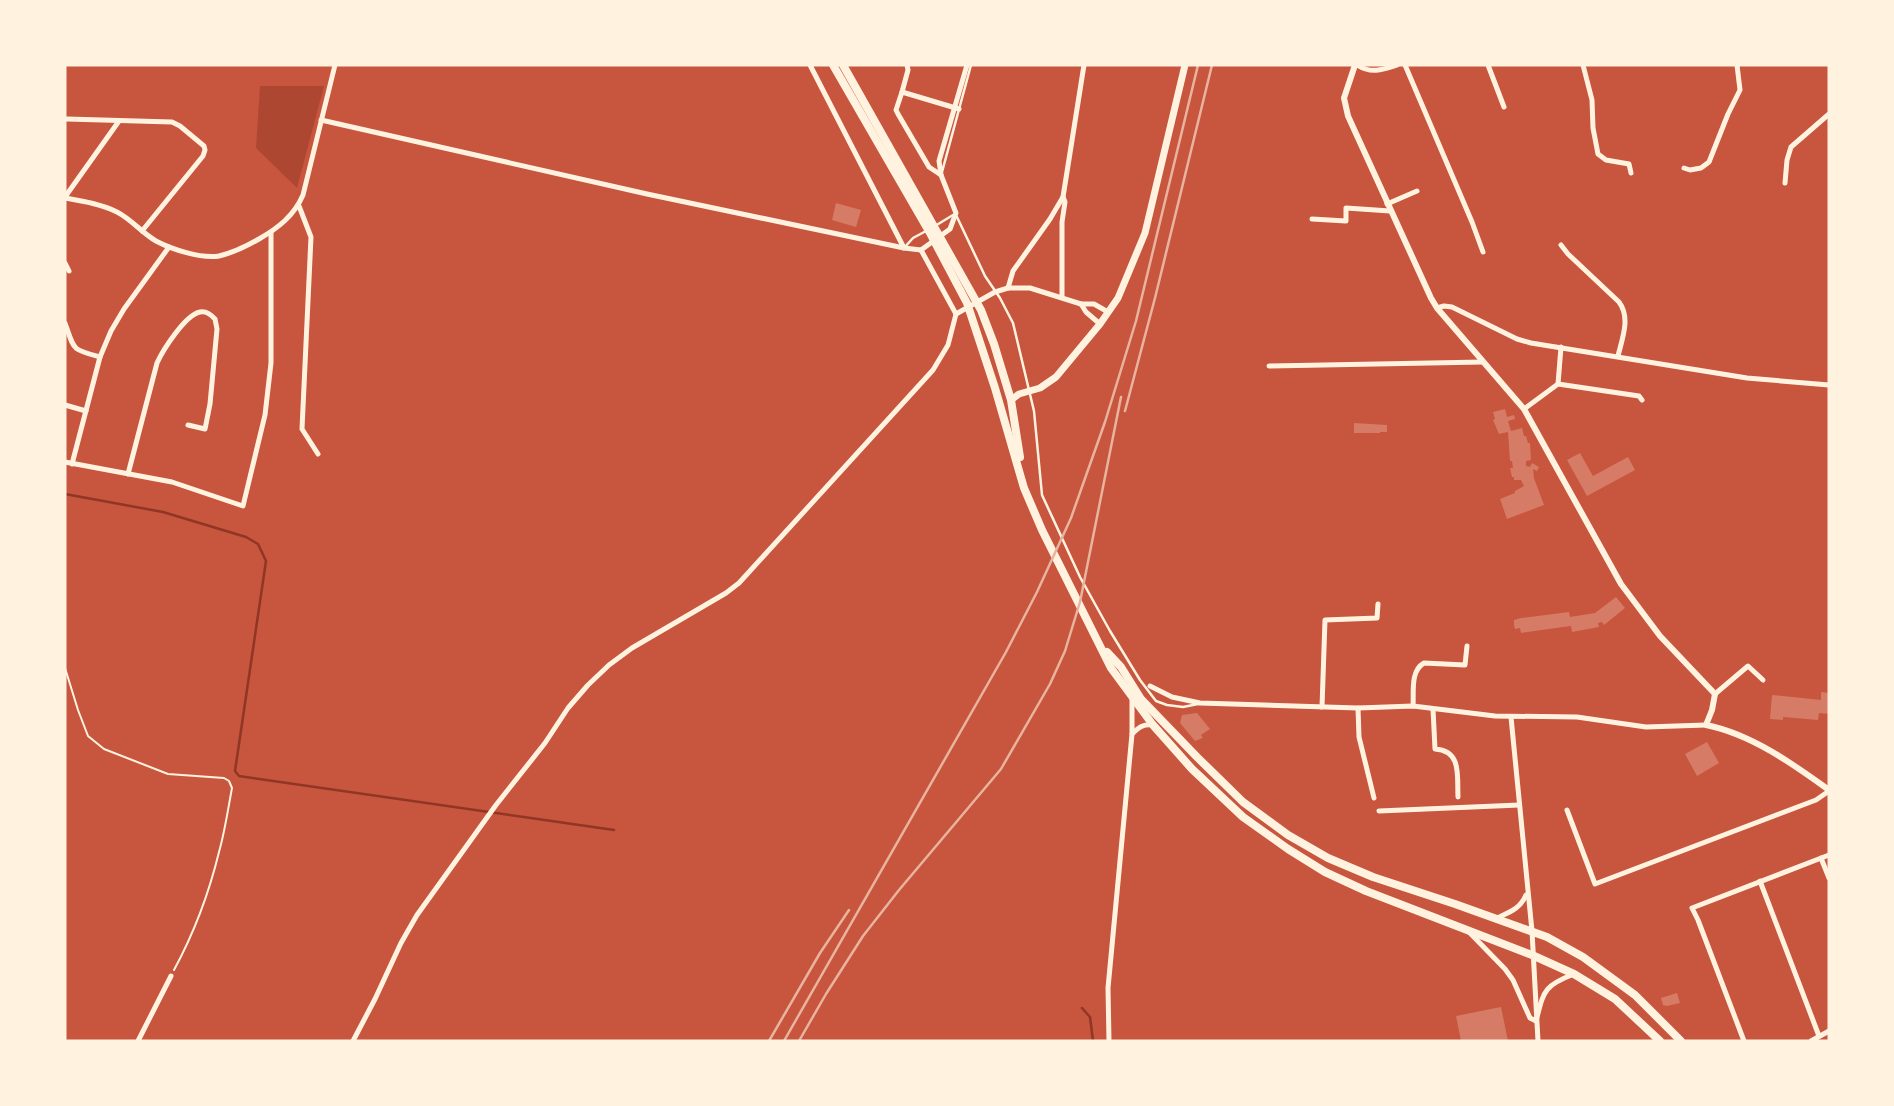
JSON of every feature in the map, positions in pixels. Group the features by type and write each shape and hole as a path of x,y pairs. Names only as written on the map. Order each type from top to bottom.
{"main road":[{"path":"833,65 981,310 1011,400 1024,488"},
{"path":"843,65 922,211 972,315 1024,488 1042,530 1111,667 1153,725 1192,769 1242,817 1288,849 1325,872 1366,891 1574,974 1615,999 1660,1041"},
{"path":"1002,412 1019,394 1040,388 1056,377 1100,324 1124,287 1145,233 1185,65"},
{"path":"1101,645 1121,667 1141,699 1197,757 1243,803 1288,835 1328,858 1373,877 1547,937 1594,964 1635,995 1681,1041"}],"street":[{"path":"119,121 65,197 117,212 156,241 169,247 193,254 217,256 249,245 271,232 286,222 299,206 335,65"},
{"path":"810,65 904,248"},
{"path":"907,65 908,70 896,110 929,167 941,175"},
{"path":"321,120 648,194 920,250 950,229 956,213 941,175 939,161 969,65"},
{"path":"1008,288 1013,271 1063,197 1084,65"},
{"path":"1397,65 1377,71 1356,65 1344,99 1348,116 1426,288 1437,308 1524,409 1621,584 1660,636 1715,694"},
{"path":"1405,65 1483,252"},
{"path":"1488,65 1504,107"},
{"path":"1583,65 1592,100 1598,154 1606,160 1629,164 1631,173"},
{"path":"1684,168 1701,168 1709,162 1740,90 1737,65"},
{"path":"902,92 957,109"},
{"path":"1785,183 1791,147 1829,114"},
{"path":"66,119 176,124 205,148 203,156 142,231"},
{"path":"1312,219 1346,221 1346,208 1389,207 1417,191"},
{"path":"1062,297 1063,197"},
{"path":"299,206 311,237 302,429 318,454"},
{"path":"1050,219 1062,222"},
{"path":"169,247 111,331 100,357 86,411 68,463 172,482 243,506 265,415 271,363 271,232"},
{"path":"1561,245 1624,309 1624,332 1618,356"},
{"path":"352,1041 417,915 568,708 609,665 632,648 739,583 933,370 948,345 956,314 920,250"},
{"path":"65,263 69,271"},
{"path":"956,314 995,292 1008,288 1030,288 1081,304 1094,304 1108,312"},
{"path":"1081,304 1100,324"},
{"path":"1437,308 1452,307 1517,339 1531,343 1747,378 1829,385"},
{"path":"128,474 157,363 164,348 191,316 200,312 208,313 215,318 217,330 210,404 205,429 188,425"},
{"path":"65,323 77,351 100,357"},
{"path":"1558,384 1561,347"},
{"path":"1269,366 1483,362"},
{"path":"1524,409 1558,384 1639,396 1642,400"},
{"path":"65,405 86,411"},
{"path":"1322,707 1325,620 1377,618 1378,604"},
{"path":"1413,706 1415,671 1419,666 1423,663 1465,665 1467,646"},
{"path":"1706,725 1715,694 1748,666 1763,680"},
{"path":"1149,688 1172,697 1200,703 1358,708 1413,706 1472,715 1577,717 1661,727 1706,725 1722,728 1786,758 1829,790 1816,800 1595,884 1567,810"},
{"path":"1109,1041 1108,988 1132,734 1132,697"},
{"path":"1358,708 1359,737 1374,798"},
{"path":"1433,709 1435,749 1445,750 1456,760 1458,797"},
{"path":"1511,717 1532,931 1538,1041"},
{"path":"1132,734 1144,724 1153,725"},
{"path":"1378,811 1519,805"},
{"path":"1744,1041 1692,908 1829,855"},
{"path":"1821,858 1829,878"},
{"path":"1760,881 1819,1036"},
{"path":"1496,919 1515,910 1523,903 1528,892"},
{"path":"1468,930 1505,969 1513,980 1530,1018 1536,1021"},
{"path":"1536,1021 1544,991 1560,979 1574,974"},
{"path":"138,1041 171,976"},
{"path":"1811,1041 1829,1031"}],"lane":[{"path":"904,248 913,238 956,213 985,276 1013,323 1034,411 1042,495 1080,576 1110,631 1156,701 1183,707 1200,703"}],"path":[{"path":"65,668 88,736 104,749 168,774 224,778 232,788 220,851 204,902 171,976"}],"shaded area":[{"path":"260,86 324,86 297,188 256,148"}],"building":[{"path":"836,203 861,210 856,227 832,220"},
{"path":"1505,409 1507,417 1514,415 1515,419 1508,421 1511,431 1522,428 1530,443 1531,460 1526,461 1526,466 1530,467 1532,463 1539,467 1537,471 1533,469 1534,478 1544,505 1507,519 1500,499 1524,486 1521,480 1514,480 1512,477 1508,432 1499,434 1493,420 1493,412"},
{"path":"1354,423 1387,425 1387,432 1354,433"},
{"path":"1580,453 1593,476 1628,457 1635,470 1587,496 1567,460"},
{"path":"1616,597 1625,608 1604,625 1602,622 1598,623 1599,627 1572,632 1571,626 1521,633 1520,628 1515,629 1514,620 1521,618 1569,612 1570,617 1595,613"},
{"path":"1821,692 1829,693 1829,714 1819,713 1818,720 1783,717 1783,720 1770,719 1772,695 1821,700"},
{"path":"1197,713 1210,729 1201,735 1203,738 1195,741 1180,723 1182,715"},
{"path":"1707,742 1719,763 1697,776 1685,754"},
{"path":"1677,993 1680,1003 1663,1005 1661,998"},
{"path":"1501,1007 1508,1041 1461,1041 1456,1016"}],"waterway":[{"path":"65,494 163,512 246,537 258,544 266,561 235,771 239,776 614,830"},
{"path":"1082,1008 1090,1017 1093,1041"}],"railway":[{"path":"784,1041 1006,652 1071,518 1105,422 1136,321 1198,65"},
{"path":"1125,411 1212,65"},
{"path":"799,1041 863,936 1001,769 1050,684 1065,651 1080,602 1121,397"},
{"path":"769,1041 820,953 849,910"}]}
